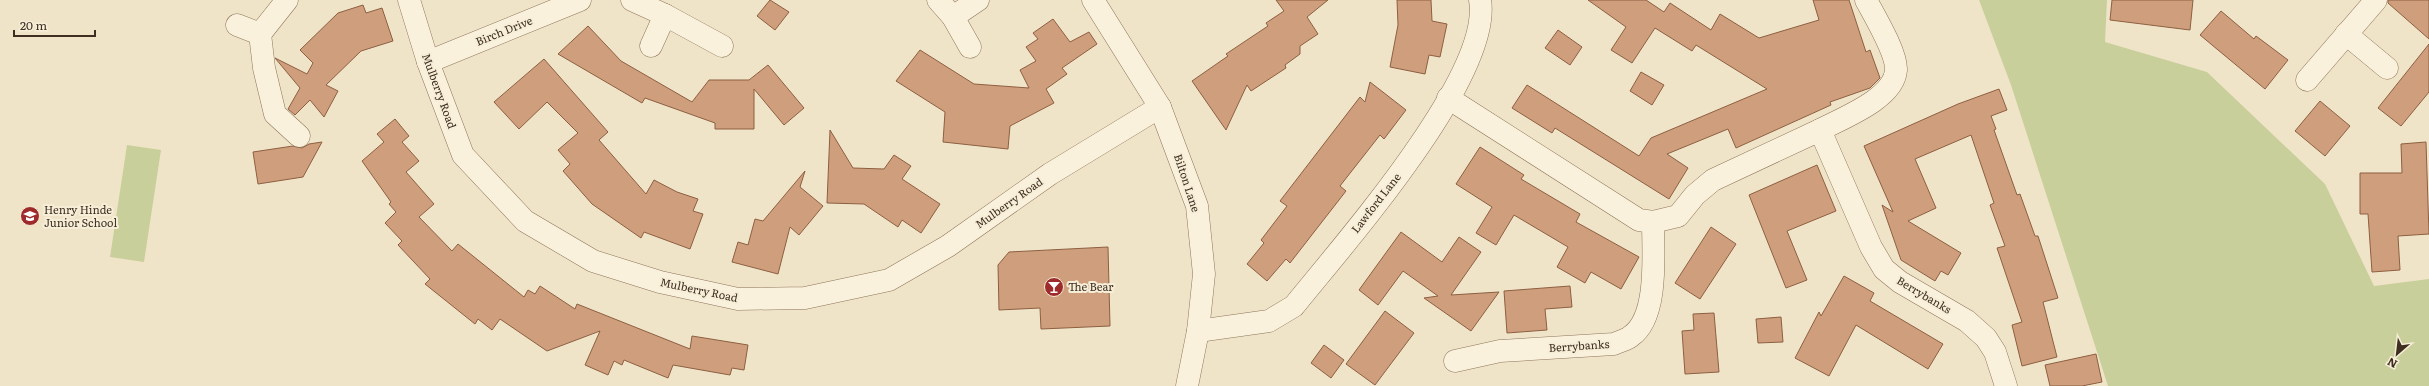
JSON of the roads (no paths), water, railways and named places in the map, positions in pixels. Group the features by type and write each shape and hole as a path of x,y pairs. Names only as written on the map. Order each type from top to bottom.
{"street":[{"path":"287,0 260,34 264,68 275,114 299,136"},
{"name":"Mulberry Road","path":"410,0 428,62 463,155 525,221 593,261 660,282 738,299 805,298 889,280 948,246 1050,174 1160,107"},
{"name":"Birch Drive","path":"428,62 580,0"},
{"path":"632,0 666,15 722,46"},
{"path":"938,0 953,17 970,47"},
{"path":"953,17 978,0"},
{"name":"Bilton Lane","path":"1093,0 1160,107 1197,206 1204,274 1198,331 1187,386"},
{"name":"Lawford Lane","path":"1198,331 1269,321 1294,306 1423,143 1468,65 1478,28 1480,0"},
{"path":"1448,98 1639,220 1653,222 1678,216 1695,195 1713,180 1820,130 1871,103 1889,89 1896,70 1888,42 1866,0"},
{"path":"2307,80 2376,0"},
{"path":"650,46 666,15"},
{"path":"237,25 260,34"},
{"path":"2346,34 2388,68"},
{"name":"Berrybanks","path":"1820,130 1871,247 1884,269 1900,282 1972,325 1986,338 1995,352 2006,386"},
{"name":"Berrybanks","path":"1455,361 1500,351 1614,344 1632,336 1643,323 1651,297 1653,222"}],"place":[{"name":"Henry Hinde Junior School","path":"30,216"},
{"name":"The Bear","path":"1054,287"}]}
